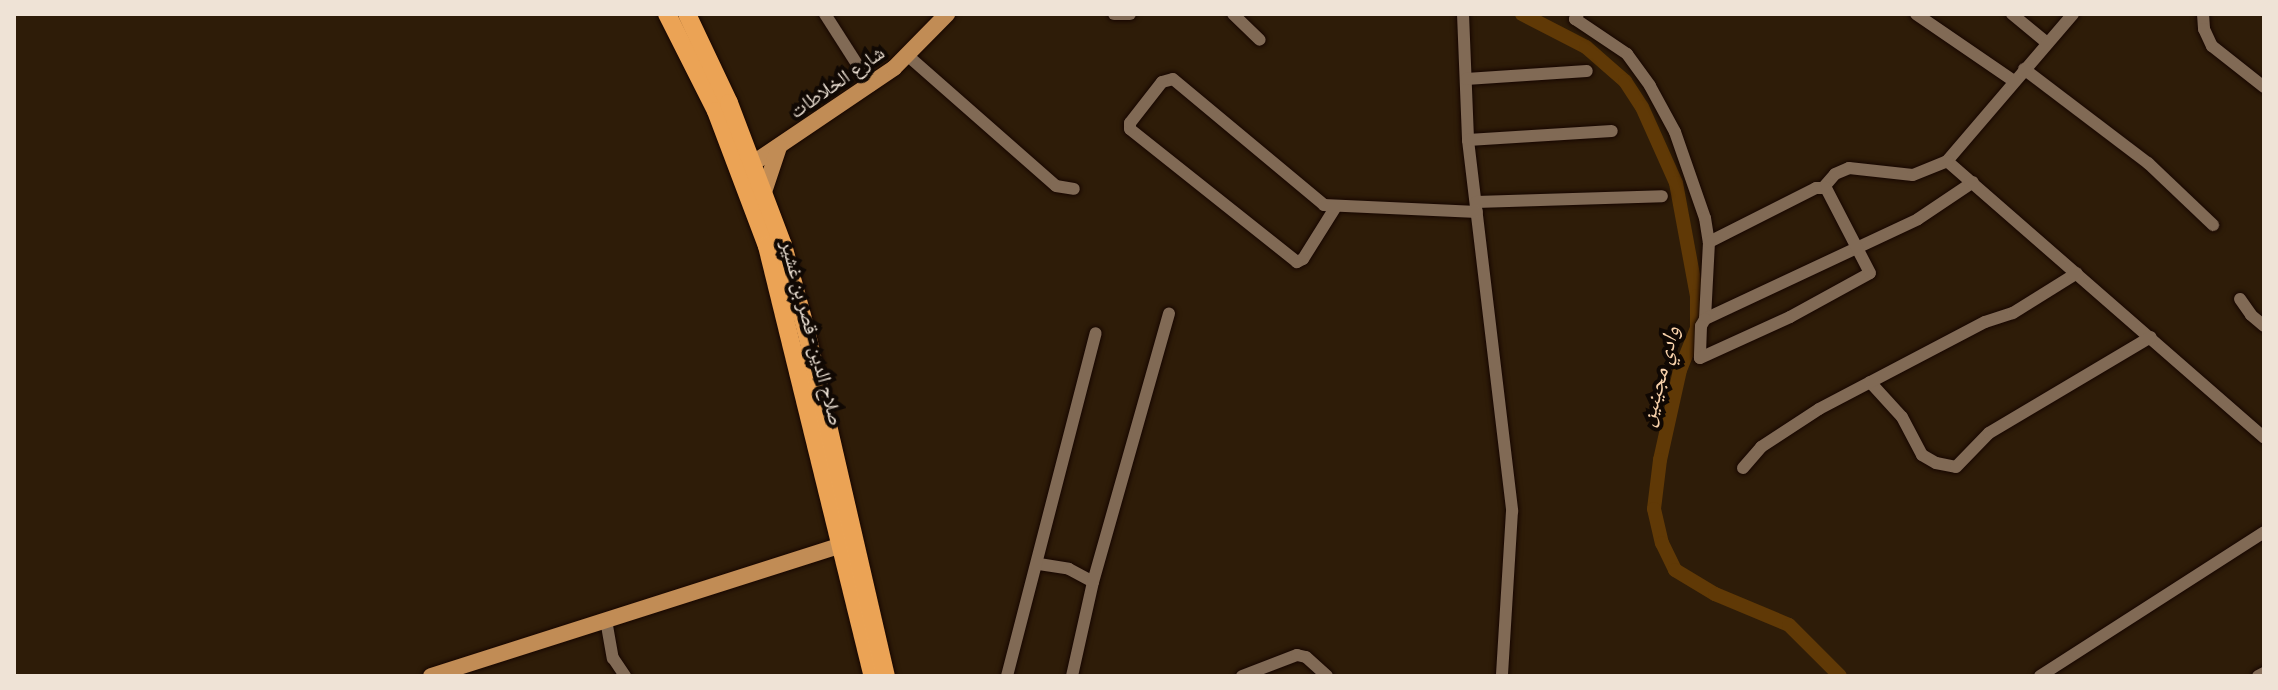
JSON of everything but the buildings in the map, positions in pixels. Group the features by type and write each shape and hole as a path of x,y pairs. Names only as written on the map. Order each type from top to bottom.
{"highway":[{"name":"صلاح الدين - قصر بن غشير","path":"667,14 746,168 775,245 873,676"},
{"path":"687,14 741,134 746,168 763,195 775,245 806,330 886,676"}],"main road":[{"name":"شارع الخلاطات","path":"746,168 871,86 947,14"},
{"path":"741,134 762,148 779,147 763,195"},
{"path":"431,676 841,545"}],"street":[{"path":"825,14 871,86"},
{"path":"1114,14 1130,14"},
{"path":"1233,14 1260,40"},
{"path":"1463,14 1468,140 1512,511 1502,676"},
{"path":"2012,14 2047,43"},
{"path":"1823,188 1835,174 1849,168 1913,175 1947,161 2073,14"},
{"path":"2203,14 2204,29 2212,46 2264,87"},
{"path":"1922,15 2014,81"},
{"path":"1573,16 1613,42 1650,86 1675,132 1700,196 1709,242 1700,358 1866,278 1868,270 1830,192 1823,188 1816,188 1709,242"},
{"path":"907,55 1056,186 1074,189"},
{"path":"2024,69 2148,163 2213,225"},
{"path":"1466,79 1587,71"},
{"path":"1335,208 1303,259 1297,262 1130,129 1130,123 1162,82 1173,79 1321,203 1335,208 1476,207 1662,196"},
{"path":"1468,140 1612,131"},
{"path":"1947,161 2264,438"},
{"path":"1705,319 1918,219 1973,182"},
{"path":"1743,468 1761,447 1819,409 1991,319 2013,313 2077,273"},
{"path":"2240,299 2251,315 2264,326"},
{"path":"1072,676 1093,582 1169,314"},
{"path":"1007,676 1039,564 1096,333"},
{"path":"1870,382 1902,417 1922,455 1936,463 1956,467 1989,433 2151,337"},
{"path":"2040,676 2264,532"},
{"path":"1039,564 1069,569 1093,582"},
{"path":"606,620 613,658 625,676"},
{"path":"1242,676 1273,670 1297,655 1306,657 1327,676"},
{"path":"2258,676 2264,673"}],"waterway":[{"name":"وادي مجينين","path":"1522,14 1586,47 1625,81 1642,107 1676,183 1697,296 1697,328 1680,370 1660,460 1654,509 1662,543 1675,570 1715,594 1789,625 1840,676"}]}
